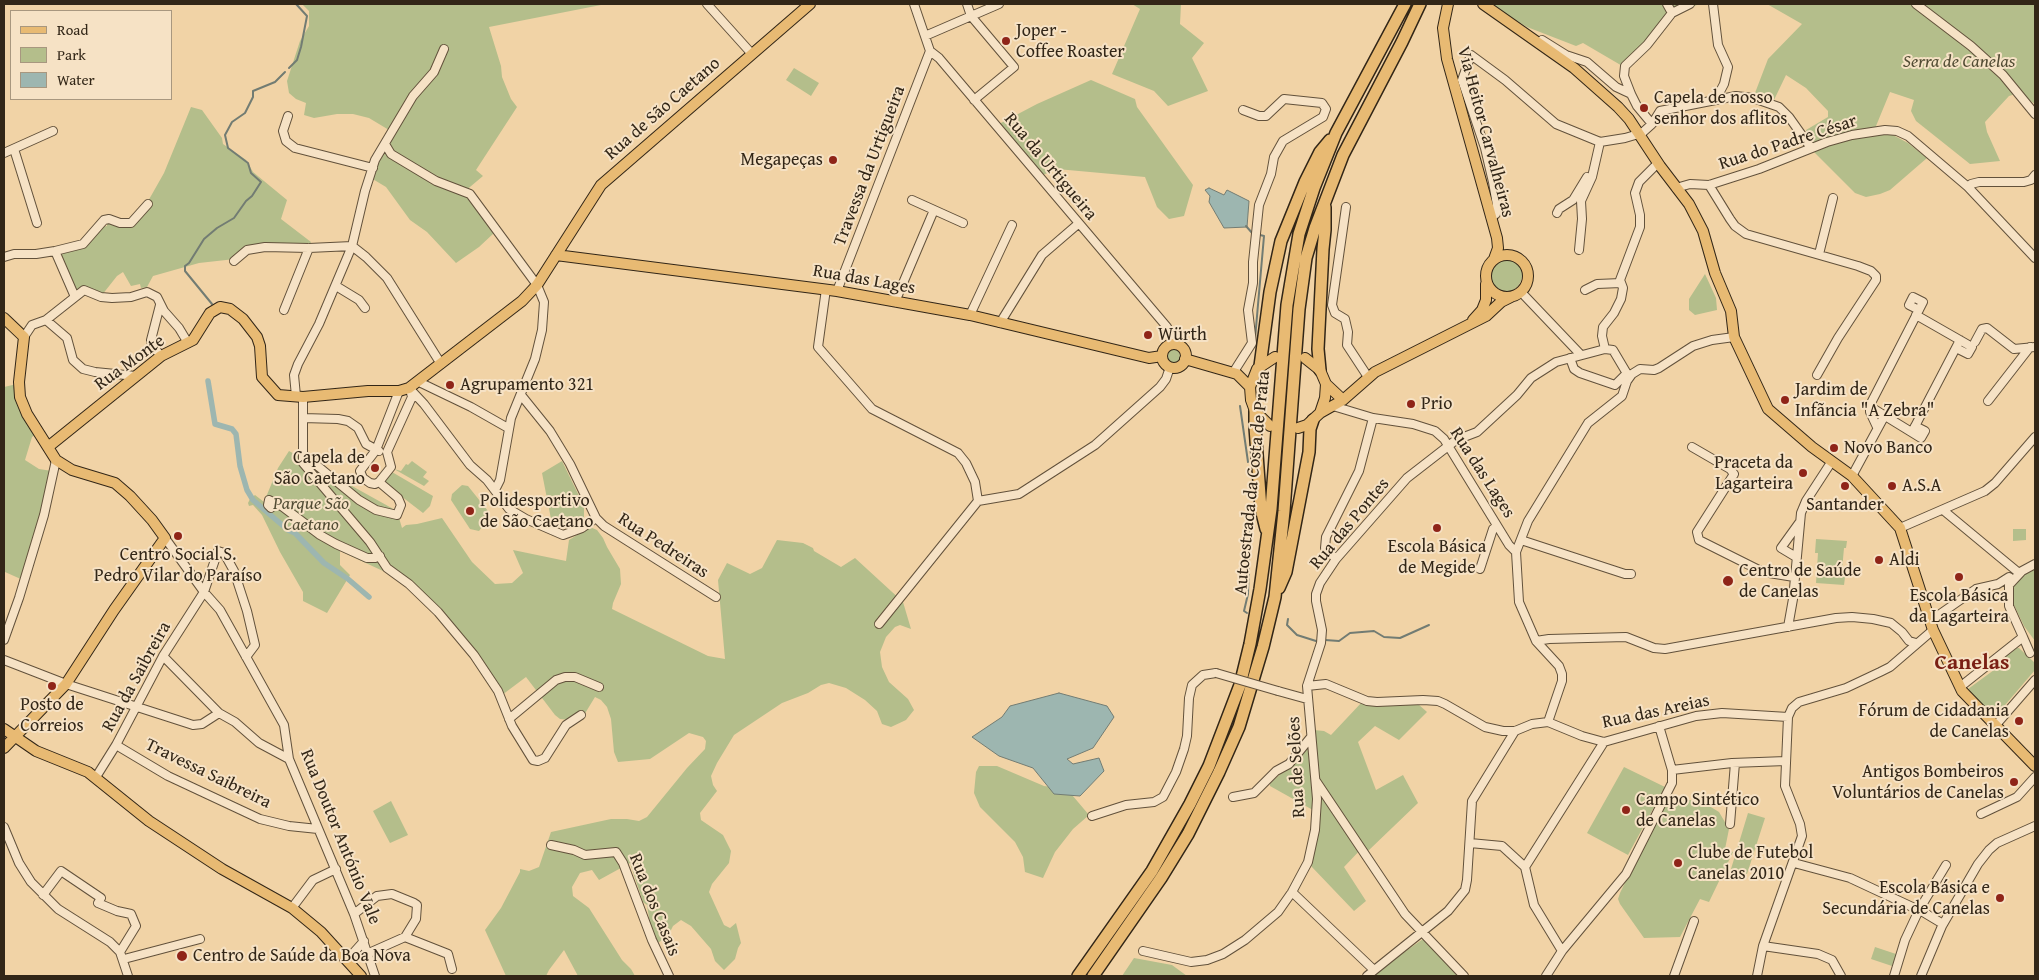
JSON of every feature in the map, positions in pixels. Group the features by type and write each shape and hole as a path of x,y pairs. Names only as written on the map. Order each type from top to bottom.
{"highway":[{"name":"Autoestrada da Costa de Prata","path":"1078,976 1152,870 1190,804 1209,766 1232,707 1248,652 1260,590 1272,499 1287,305 1298,234 1336,133 1405,4"},
{"name":"Autoestrada da Costa de Prata","path":"1093,976 1161,878 1201,811 1239,727 1263,647 1275,597 1284,511 1299,308 1306,258 1324,202 1347,147 1420,4"},
{"path":"1259,368 1270,292 1281,241 1293,208 1316,160 1336,133"},
{"path":"1320,370 1318,349 1325,230 1324,202"},
{"path":"1255,411 1261,509 1267,533"},
{"path":"1275,597 1286,572 1309,452 1310,429 1317,416"}],"main road":[{"name":"Rua de São Caetano","path":"556,255 601,185 810,4"},
{"name":"Via Heitor Carvalheiras","path":"1448,4 1443,28 1446,59 1497,238 1498,248 1494,259 1487,268 1486,300 1482,310 1467,324"},
{"path":"1483,4 1574,68 1629,119 1658,163 1689,204 1703,231 1715,273 1731,311 1734,337 1768,409 1852,476 1900,528 1932,625 1960,687 1973,704 2035,766"},
{"name":"Via Heitor Carvalheiras","path":"1343,400 1352,390 1368,378 1467,324 1486,316 1501,302 1516,294 1525,286 1528,272 1525,266 1502,246 1497,238"},
{"path":"441,364 513,309 537,285 556,255"},
{"name":"Rua das Lages","path":"556,255 826,289 970,316 1149,358 1162,356"},
{"path":"1494,259 1500,256 1515,256"},
{"path":"1486,280 1492,292 1498,296 1516,294"},
{"name":"Rua Monte","path":"48,447 161,356 188,343 196,336 214,308 220,307 230,310 243,319 257,337 260,346 260,372 265,383 278,395 299,396 368,391 399,391 419,382 441,364"},
{"path":"4,318 24,337 19,382 20,397 27,414 56,460"},
{"path":"1174,344 1183,349 1185,359 1178,367 1170,367 1164,363 1162,356 1167,346 1174,344"},
{"path":"1235,374 1259,368 1276,357"},
{"path":"1298,428 1343,400 1330,387 1320,370 1305,358"},
{"path":"1185,359 1235,374 1250,386"},
{"path":"1259,368 1250,386 1251,400 1255,411 1270,426"},
{"path":"1330,387 1340,393 1352,390"},
{"path":"1317,416 1330,387"},
{"name":"Rua Doutor António Vale","path":"56,460 72,470 115,483 152,520 165,538"},
{"path":"4,748 66,684 114,610 165,538"},
{"path":"4,729 14,738 36,751 81,768 96,777 149,821 222,869 292,908 321,932 361,976"}],"street":[{"path":"707,4 752,54"},
{"name":"Rua da Urtigueira","path":"914,4 930,51 939,58 1167,327 1174,344"},
{"path":"967,4 971,16 1014,67 974,100"},
{"path":"925,36 999,4"},
{"path":"1667,4 1672,13"},
{"path":"1652,124 1632,97 1624,76 1625,66 1647,45 1672,13 1690,4"},
{"path":"1713,4 1718,45 1728,67 1724,84 1716,99"},
{"path":"1916,4 1971,46 2002,75 2035,114"},
{"path":"1509,23 1513,21 1566,55 1583,60 1616,87 1632,97"},
{"path":"444,49 434,72 413,96 384,144 365,191 352,246 319,324 294,375 303,418 303,463 370,542 387,568 409,584 438,612 474,655 498,691 509,719 533,760 538,761 545,758 566,724 580,715"},
{"name":"Travessa da Urtigueira","path":"837,291 930,51"},
{"path":"1491,218 1496,214 1497,205 1493,182 1485,148 1462,80 1471,55 1505,80 1556,124 1600,144 1642,133 1652,124 1660,111 1736,96 1753,98 1779,107 1790,117 1811,148"},
{"path":"1235,374 1252,343 1248,310 1253,283 1258,213 1262,193 1271,174 1274,157 1283,141 1323,116 1326,109 1322,103 1284,99 1266,116 1259,116 1243,110"},
{"path":"288,116 283,131 286,141 295,148 373,168"},
{"name":"Rua do Padre César","path":"1676,188 1690,184 1709,185 1766,167 1811,148 1852,135 1897,130 1908,136 1968,187 2035,258"},
{"path":"4,153 53,131"},
{"path":"384,144 391,154 436,181 470,194 537,285 544,302 542,330 534,360 508,428 500,480 496,490 470,465 424,404 409,388"},
{"path":"1557,213 1559,209 1573,200 1586,180 1600,144"},
{"path":"1578,250 1582,219 1581,201 1592,177 1600,144"},
{"path":"14,149 37,222"},
{"path":"1307,686 1326,684 1367,701 1438,702 1445,704 1485,727 1515,731 1532,724 1548,722 1562,674 1559,666 1536,641 1519,602 1516,552 1528,521 1580,435 1594,417 1622,396 1628,375 1614,350 1605,349 1602,336 1603,327 1614,313 1620,299 1623,288 1620,280 1640,227 1640,215 1635,193 1639,182 1658,163"},
{"path":"1968,187 1979,182 2024,182 2031,180 2035,175"},
{"path":"1709,185 1730,219 1742,232 1750,236 1858,266 1875,274 1876,280 1838,338 1817,375"},
{"path":"1819,254 1833,198"},
{"path":"912,200 963,223"},
{"path":"4,257 14,254 36,254 56,251 84,244 104,220 109,219 120,223 131,223 148,204"},
{"path":"1346,207 1332,305 1335,313 1344,319 1348,332 1347,345 1368,378"},
{"path":"895,302 934,210"},
{"path":"1000,323 1042,255 1078,224"},
{"path":"970,316 1012,225"},
{"path":"234,261 247,250 265,247 309,248 352,246 387,278 441,364"},
{"path":"284,310 309,248"},
{"path":"56,251 75,297"},
{"path":"1585,290 1597,284 1621,284"},
{"path":"336,286 359,300 365,308"},
{"path":"826,289 818,347 872,410 958,454 966,463 975,482 978,501"},
{"path":"24,337 32,325 46,320 84,290 101,297 112,298 131,297 147,292 157,297 160,305 188,343"},
{"path":"1516,294 1582,355"},
{"path":"160,305 151,340 152,345 161,356"},
{"path":"1877,428 1870,413 1870,406 1917,312 1960,340 1974,344"},
{"path":"46,320 67,338 73,360 83,368 95,372 136,376"},
{"path":"1956,348 1968,354 1982,329 1987,328 2010,347 2018,349 2032,347"},
{"path":"1570,358 1574,369 1580,373 1615,384 1640,369 1654,370 1659,368 1693,346 1712,340 1734,337"},
{"path":"1870,406 1914,429 1960,340"},
{"path":"1988,401 2032,347"},
{"name":"Rua das Pontes","path":"1307,699 1307,686 1321,643 1322,630 1316,594 1320,583 1336,559 1407,478 1448,445 1477,432 1517,395 1531,378 1556,362 1605,349"},
{"path":"880,624 978,501 1019,494 1095,445 1160,387 1166,379 1170,367"},
{"path":"419,382 471,407 508,428"},
{"path":"387,456 387,452 412,397 409,388"},
{"path":"303,418 338,419 348,421 358,428 366,444 376,450 387,456 391,463 391,467 379,482 375,484 363,478 360,471 376,450 399,391"},
{"path":"521,395 550,431 570,464 596,518"},
{"path":"1343,400 1354,413"},
{"name":"Rua das Lages","path":"1333,406 1372,418 1413,424 1436,431 1448,445 1509,545 1516,552"},
{"path":"1852,476 1884,415"},
{"path":"1336,559 1325,548 1326,537 1358,471 1372,418"},
{"path":"1900,528 1972,498 1990,488 2035,437"},
{"path":"1692,447 1730,469 1734,474 1698,532 1698,540 1763,572 1794,577"},
{"path":"303,454 368,505 400,517 401,505 398,498 379,482"},
{"path":"4,640 44,515 56,460"},
{"path":"1788,627 1792,606 1800,521 1806,501 1832,461"},
{"name":"Rua Pedreiras","path":"496,490 500,499 509,509 526,519 563,534 582,528 596,518 604,526 716,597"},
{"path":"275,503 336,544 367,558 380,556"},
{"path":"1943,510 2019,573"},
{"path":"1796,556 1781,548 1800,521"},
{"path":"1480,569 1493,530 1497,526"},
{"name":"Rua Doutor António Vale","path":"165,538 204,592 220,610 284,725 288,759 336,869 369,953 375,976"},
{"path":"1521,540 1625,574 1631,574"},
{"name":"Rua da Saibreira","path":"96,777 116,745 163,656 204,592 218,551 224,553 234,571 246,610 255,645 246,657"},
{"path":"2030,653 2009,606 2009,585 2019,573 2035,564"},
{"path":"1757,976 1763,946 1802,836 1800,824 1785,786 1788,717 1792,708 1799,702 1846,688 1890,667 1932,625 1976,589 1998,584 2009,577 2012,580"},
{"path":"1792,606 1797,616 1811,623"},
{"path":"1536,641 1626,637 1654,648 1664,649 1845,617 1873,619 1896,626 1909,641 1916,643"},
{"path":"1960,687 2023,637"},
{"path":"163,656 219,714 235,722 259,743 288,759"},
{"path":"4,660 66,684 193,725 202,724 219,714"},
{"path":"1092,816 1126,805 1154,802 1163,797 1176,772 1184,749 1192,686 1203,675 1216,673 1307,699"},
{"path":"509,719 556,680 565,677 575,677 599,686"},
{"path":"1995,726 2035,680"},
{"name":"Rua de Selões","path":"1143,951 1191,962 1207,960 1222,954 1266,924 1278,912 1292,892 1308,862 1315,830 1316,781 1307,699"},
{"name":"Rua das Areias","path":"1548,722 1582,736 1604,742 1696,716 1722,713 1788,717"},
{"path":"1546,976 1562,950 1626,874 1672,783 1672,770 1659,726"},
{"path":"1367,976 1448,911 1465,890 1468,880 1472,801 1515,731"},
{"path":"1233,797 1254,793 1276,771 1289,764 1311,737"},
{"path":"1525,867 1604,742"},
{"name":"Travessa Saibreira","path":"116,745 168,776 260,819 289,826 318,829"},
{"path":"1672,770 1735,763 1786,761"},
{"path":"1730,824 1735,763"},
{"path":"1981,814 2017,797 2035,777"},
{"path":"1316,781 1331,801 1380,880 1405,914 1421,933 1464,976"},
{"path":"1922,976 1943,924 1978,864 1997,843 2035,826"},
{"path":"4,827 19,863 31,882 58,909 110,942 122,956 128,976"},
{"path":"1470,843 1502,846 1525,867 1534,905 1562,950"},
{"name":"Rua dos Casais","path":"551,845 574,850 585,855 616,852 623,863 652,940 664,969 669,976"},
{"path":"1794,863 1850,878 1919,910 1943,924"},
{"path":"1894,976 1905,940 1919,910 1946,865"},
{"path":"292,908 313,880 336,869"},
{"path":"43,895 61,871 101,898 98,903 117,912 131,914 136,926 122,956"},
{"path":"1292,892 1374,970"},
{"path":"354,914 377,896 392,894 417,905 416,919 405,937 369,953"},
{"path":"1674,976 1694,921"},
{"path":"405,937 448,954 452,969"},
{"path":"122,956 200,939"},
{"path":"347,960 364,941"},
{"path":"1763,946 1818,954 1832,960 1841,976"}],"green space":[{"path":"302,4 606,4 489,27 501,66 502,77 511,99 517,107 476,170 483,176 464,192 494,233 479,247 456,263 427,232 410,220 386,187 371,178 389,130 369,118 353,114 337,114 314,118 304,115 306,103 296,99 289,93 287,81 300,41 309,26 309,11"},
{"path":"1132,4 1181,4 1180,24 1204,43 1192,58 1208,91 1168,106 1154,91 1112,74 1140,9"},
{"path":"1489,4 1699,4 1671,17 1624,67 1583,43 1576,46 1527,27"},
{"name":"Serra de Canelas","path":"1767,4 2035,4 2035,104 2019,93 2009,96 1985,122 1987,132 2000,161 1970,164 1916,121 1911,111 1914,100 1890,92 1876,126 1908,143 1927,158 1890,190 1866,197 1855,193 1813,151 1806,130 1828,117 1828,111 1806,88 1786,75 1774,100 1755,93 1768,59 1802,24"},
{"path":"794,68 819,83 811,96 786,80"},
{"path":"1091,80 1135,99 1137,107 1193,185 1184,216 1169,219 1157,207 1145,177 1057,169 1043,175 999,124 1037,104"},
{"path":"191,107 202,110 222,138 223,144 246,160 253,172 287,200 281,219 311,242 309,246 257,246 235,259 199,263 153,276 147,287 141,288 140,284 131,286 123,272 117,276 102,295 95,293 76,294 58,252 84,246 101,227 107,226 107,222 128,226 147,203 164,173"},
{"path":"1505,258 1517,263 1522,275 1517,287 1505,292 1493,287 1488,275 1493,263"},
{"path":"1705,274 1716,298 1717,310 1695,315 1689,310 1689,299"},
{"path":"1170,349 1176,349 1180,356 1176,363 1170,363 1166,359 1166,353"},
{"path":"17,384 16,398 35,435 32,437 25,460 39,469 52,471 23,580 5,572 4,558 4,387"},
{"name":"Parque São Caetano","path":"289,451 397,511 402,528 406,525 442,518 472,562 495,584 512,583 523,573 513,550 566,561 569,540 590,527 597,530 620,569 621,584 612,609 708,656 725,659 718,580 727,563 750,574 762,568 777,540 803,543 841,567 855,558 903,602 911,629 900,625 895,627 886,637 880,652 882,667 889,682 908,699 914,710 906,720 891,727 882,724 877,711 865,700 846,688 829,683 782,703 734,735 717,763 711,776 717,791 700,813 701,820 723,835 731,851 729,863 712,884 709,892 724,925 730,928 736,923 741,943 735,959 724,970 715,961 711,949 691,926 681,920 673,926 667,938 657,943 651,931 647,905 643,902 630,863 599,880 592,870 580,873 572,887 573,896 589,908 622,960 635,976 578,976 564,950 546,976 506,976 485,930 501,908 520,869 529,871 539,867 551,832 611,819 639,821 647,817 705,749 706,741 703,737 689,733 650,759 618,762 614,752 611,719 607,707 601,700 595,697 581,720 571,720 560,719 555,715 526,677 502,695 438,612 387,568 383,571 340,551 340,565 350,575 327,613 303,601 303,592 280,552 262,515 253,505 249,506 248,503 255,495 264,502 278,468"},
{"path":"412,461 427,472 423,477 429,481 424,486 394,469 401,471 406,464 408,465"},
{"path":"562,461 584,506 584,517 579,524 569,528 556,527 551,519 542,473"},
{"path":"392,472 433,496 430,506 423,513 384,483"},
{"path":"462,485 468,486 488,511 486,522 479,531 470,529 451,500 452,494"},
{"path":"2013,529 2026,529 2026,540 2013,541"},
{"path":"1816,539 1847,541 1846,548 1844,548 1842,570 1846,570 1844,585 1816,583 1818,553 1815,553"},
{"path":"2035,568 2035,641 2024,626 2012,601 2012,591 2022,575"},
{"path":"2017,648 2035,663 2035,670 1994,718 1968,689 1994,670 1993,665"},
{"path":"1362,702 1396,706 1418,704 1427,712 1399,740 1375,726 1358,742 1376,790 1403,775 1418,803 1368,851 1363,847 1344,867 1366,901 1354,911 1311,866 1310,854 1320,814 1270,786 1270,783 1285,770 1314,730 1324,731 1331,735"},
{"path":"979,766 997,766 1044,786 1067,789 1089,815 1073,829 1055,852 1043,878 1025,872 1023,857 1015,842 980,807 974,793 976,772"},
{"name":"Campo Sintético de Canelas","path":"1624,767 1665,787 1628,855 1587,833"},
{"path":"1689,800 1701,801 1719,812 1729,829 1725,849 1733,852 1709,902 1700,899 1680,937 1644,938 1618,899 1660,811 1670,803"},
{"path":"391,801 408,835 390,843 373,811"},
{"path":"1748,813 1765,818 1747,874 1731,869"},
{"path":"1423,939 1460,976 1370,976"},
{"path":"1875,947 1896,954 1892,966 1871,959"},
{"path":"1134,958 1172,965 1187,976 1122,976"}],"water":[{"path":"1209,188 1224,195 1227,190 1249,201 1247,227 1224,228 1209,202 1210,196 1205,190"},
{"path":"1059,693 1107,706 1114,717 1093,748 1067,759 1073,764 1099,758 1104,771 1080,796 1054,794 1033,768 999,756 972,737 1002,717 1010,706"}],"waterway":[{"path":"289,68 297,60 307,16 296,4"},
{"path":"212,304 185,271 185,266 189,263 204,239 217,228 234,218 261,182 251,173 248,163 228,148 225,135 232,122 245,113 253,97 253,91 275,82 285,72"},
{"path":"1246,226 1253,234"},
{"path":"1255,339 1264,236 1260,235"},
{"path":"208,381 215,424 232,429 236,434 240,466 247,490 253,500 288,530 295,533 324,563 348,579 369,597"},
{"path":"1240,406 1248,462"},
{"path":"1247,613 1244,611 1248,594 1250,529"},
{"path":"1288,619 1287,625 1297,635 1316,641"},
{"path":"1325,640 1339,641 1350,633 1374,631 1384,637 1400,638 1429,625"}],"place":[{"name":"Joper - Coffee Roaster","path":"1006,41"},
{"name":"Capela de nosso senhor dos aflitos","path":"1644,108"},
{"name":"Megapeças","path":"833,160"},
{"name":"Würth","path":"1148,335"},
{"name":"Agrupamento 321","path":"450,385"},
{"name":"Jardim de Infãncia \"A Zebra\"","path":"1785,400"},
{"name":"Prio","path":"1411,404"},
{"name":"Novo Banco","path":"1834,448"},
{"name":"Capela de São Caetano","path":"375,468"},
{"name":"Praceta da Lagarteira","path":"1803,473"},
{"name":"Santander","path":"1845,486"},
{"name":"A.S.A","path":"1892,486"},
{"name":"Polidesportivo de São Caetano","path":"470,511"},
{"name":"Escola Básica de Megide","path":"1437,528"},
{"name":"Centro Social S. Pedro Vilar do Paraíso","path":"178,536"},
{"name":"Aldi","path":"1879,560"},
{"name":"Escola Básica da Lagarteira","path":"1959,577"},
{"name":"Centro de Saúde de Canelas","path":"1728,581"},
{"name":"Posto de Correios","path":"52,686"},
{"name":"Fórum de Cidadania de Canelas","path":"2019,721"},
{"name":"Antigos Bombeiros Voluntários de Canelas","path":"2014,782"},
{"name":"Campo Sintético de Canelas","path":"1626,810"},
{"name":"Clube de Futebol Canelas 2010","path":"1678,863"},
{"name":"Escola Básica e Secundária de Canelas","path":"2000,898"},
{"name":"Centro de Saúde da Boa Nova","path":"182,956"}],"district":[{"name":"Canelas","path":"1972,663"}]}
